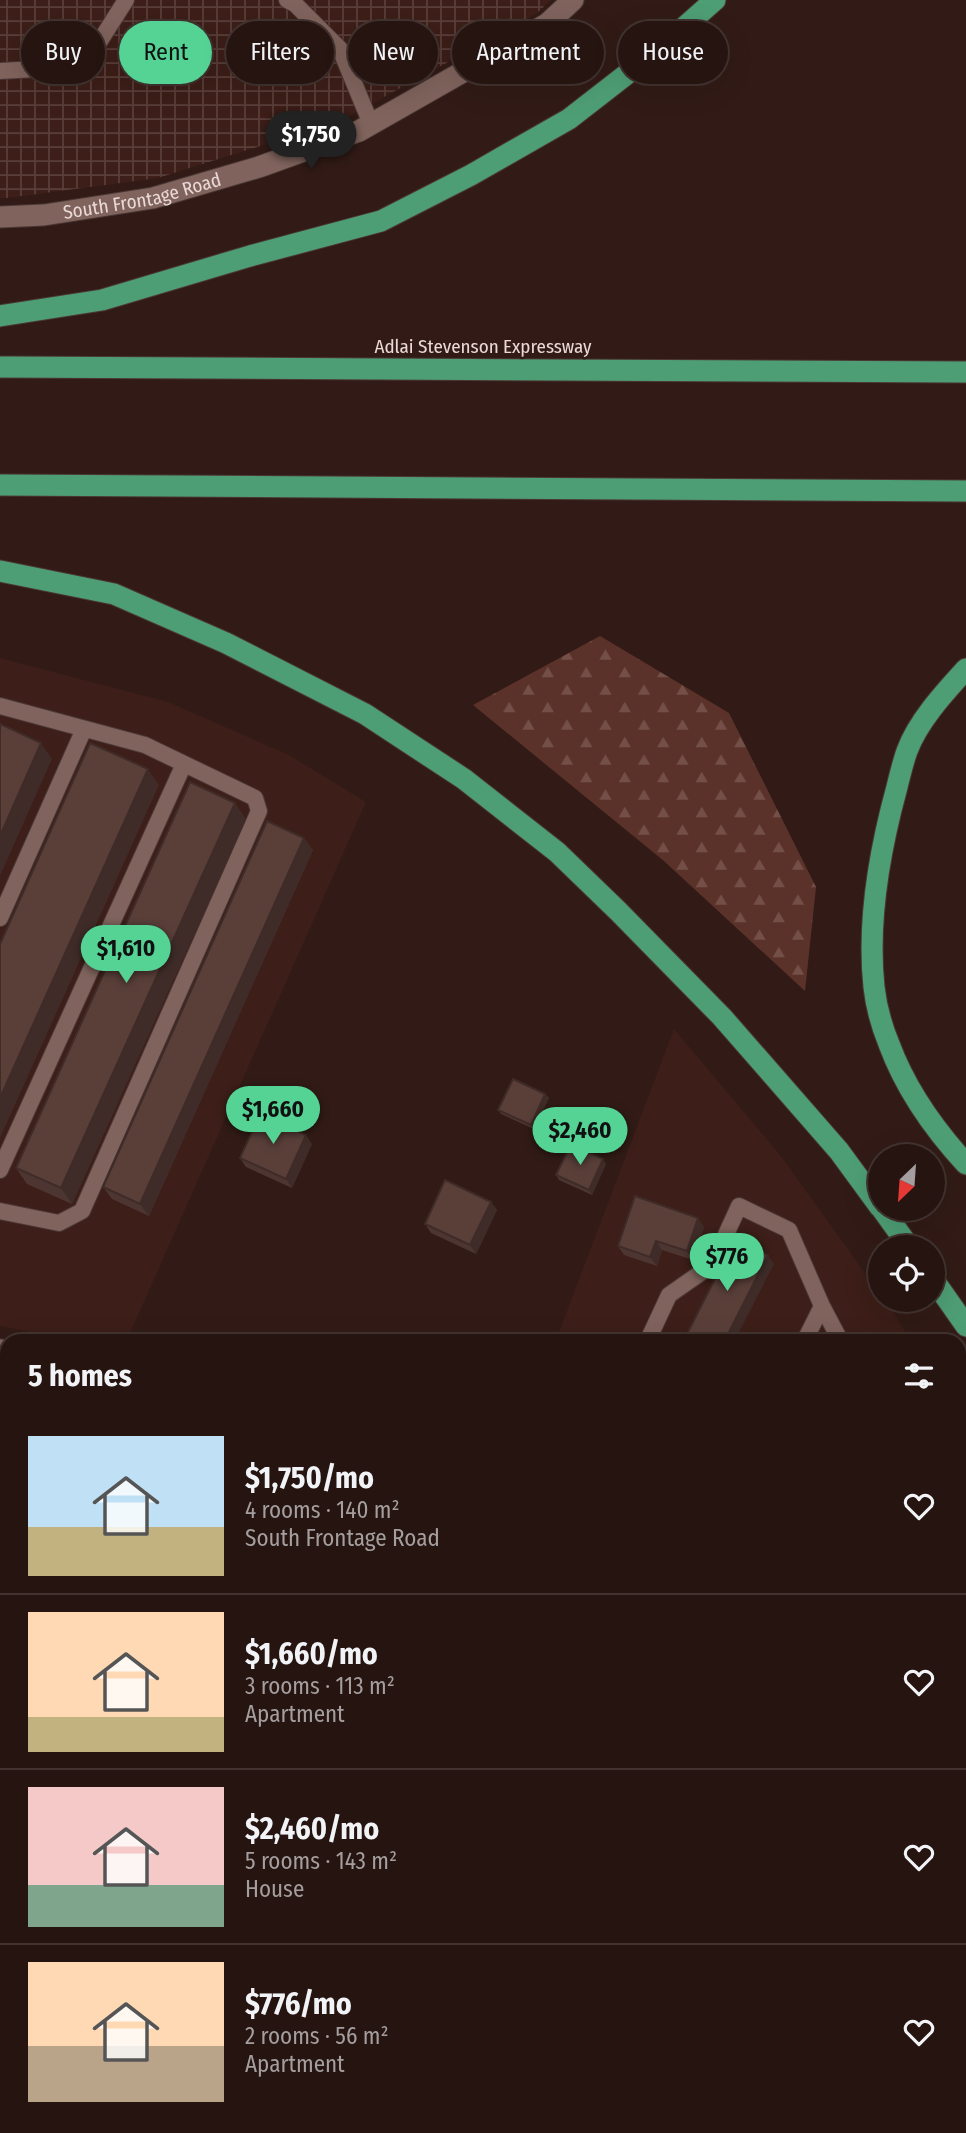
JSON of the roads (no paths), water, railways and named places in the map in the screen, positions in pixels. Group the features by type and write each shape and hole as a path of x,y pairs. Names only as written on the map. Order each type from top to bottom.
{"highway":[{"path":"0,316 102,300 250,256 381,222 569,119 663,46 715,0"},
{"name":"Adlai Stevenson Expressway","path":"0,367 966,373"},
{"path":"0,485 966,491"},
{"path":"0,571 114,594 226,643 365,715 464,779 556,852 703,997 839,1151 868,1190"},
{"path":"966,669 934,704 907,749 890,813 877,884 873,936 874,988 888,1042 906,1083 937,1132 966,1164"},
{"path":"945,1296 966,1326"}],"street":[{"name":"South Frontage Road","path":"0,217 44,215 153,198 259,167 359,131 547,24 573,0"}],"lane":[{"path":"0,71 36,69 98,44 125,0"},
{"path":"287,0 295,4 340,49 371,124"},
{"path":"0,706 145,746 254,798 259,811 82,1211 59,1223 0,1211"},
{"path":"0,918 84,729"},
{"path":"0,1170 184,764"},
{"path":"651,1334 669,1295 712,1265 739,1206 789,1230 837,1334"},
{"path":"809,1334 822,1306"}]}
